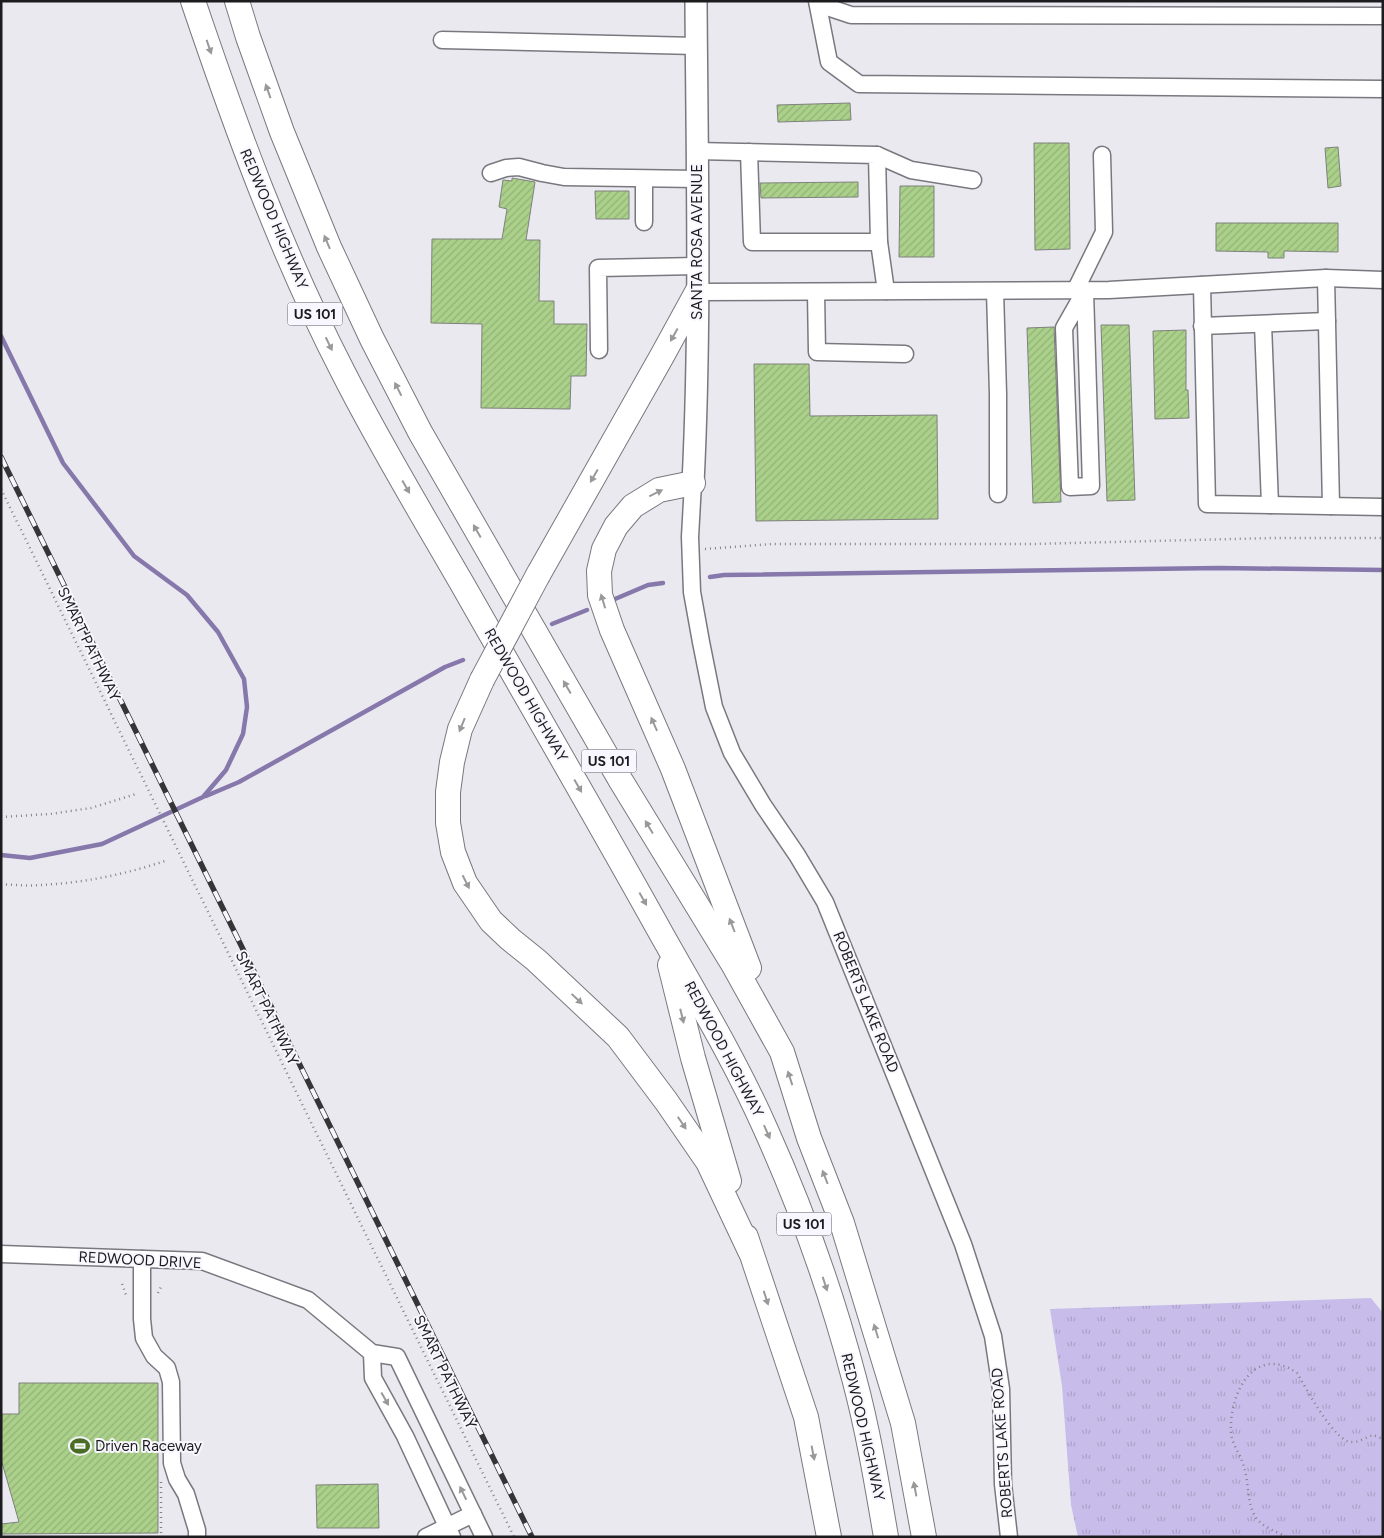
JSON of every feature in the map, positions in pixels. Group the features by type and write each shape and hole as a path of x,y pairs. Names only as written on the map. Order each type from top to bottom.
{"highway":[{"name":"REDWOOD HIGHWAY","path":"193,1 225,96 260,189 300,282 343,372 389,457 623,864 735,1065 766,1131 815,1251 854,1378 870,1446 886,1537"},
{"name":"US 101","path":"237,1 282,132 329,247 372,339 420,432 621,781 733,964 782,1052 809,1138 842,1223 900,1414 924,1537"},
{"path":"697,292 538,575 482,680 460,729 452,762 448,792 448,822 453,852 466,883 491,920 510,940 536,960 618,1037 666,1101 708,1162 750,1251"},
{"path":"693,483 659,490 633,506 616,526 604,549 599,571 600,595 612,630 669,760 782,1052"},
{"path":"662,935 693,1058 750,1251 806,1417 829,1537"}],"main road":[{"name":"SANTA ROSA AVENUE","path":"693,483 697,292 696,1"}],"street":[{"path":"818,2 851,15 1383,16"},
{"path":"818,2 829,62 859,84 1383,90"},
{"path":"442,40 696,46"},
{"path":"696,151 877,155 911,170 973,180"},
{"path":"749,152 752,242 879,242"},
{"path":"877,155 879,242 886,291"},
{"path":"1080,291 1091,486 1070,487 1064,328 1104,232 1102,155"},
{"path":"491,173 506,168 519,167 564,177 696,179"},
{"path":"644,178 644,222"},
{"path":"599,350 598,268 697,266"},
{"path":"697,292 1080,291 1326,278 1383,280"},
{"path":"1326,278 1331,506"},
{"path":"1202,285 1206,504 1383,507"},
{"path":"995,291 998,494"},
{"path":"816,292 817,352 905,354"},
{"path":"1202,326 1327,320"},
{"path":"1263,324 1270,505"},
{"name":"ROBERTS LAKE ROAD","path":"693,483 690,544 692,592 700,642 714,707 732,754 825,902 963,1244 993,1336 1001,1389 1003,1484 1008,1537"},
{"name":"REDWOOD DRIVE","path":"1,1254 202,1261 308,1300 372,1353"},
{"path":"142,1259 142,1319 144,1338 154,1356 167,1368 171,1382 172,1464 177,1479 186,1494 197,1530 197,1537"},
{"path":"450,1532 405,1436 373,1378 372,1353 397,1357 484,1537"},
{"path":"426,1537 450,1532 473,1514"}],"path":[{"name":"SMART PATHWAY","path":"1,489 514,1537"},
{"path":"690,544 1032,544 1274,538 1383,538"},
{"path":"1,817 50,814 92,808 136,794"},
{"path":"1,884 40,886 101,879 142,869 168,860"},
{"path":"1286,1537 1263,1525 1255,1517 1244,1466 1232,1438 1231,1421 1234,1404 1248,1374 1265,1364 1277,1363 1288,1367 1297,1373 1332,1429 1341,1439 1356,1442 1373,1435 1383,1439"}],"green space":[{"path":"1371,1298 1383,1313 1383,1537 1078,1537 1071,1505 1062,1386 1050,1309"}],"building":[{"path":"850,103 851,120 778,122 777,105"},
{"path":"1034,143 1069,143 1070,249 1035,250"},
{"path":"1338,147 1341,186 1328,188 1325,148"},
{"path":"512,178 535,182 526,240 540,240 539,301 554,301 554,324 587,324 586,376 571,376 570,409 481,408 482,324 431,323 432,239 502,239 507,209 499,207 503,180 512,181"},
{"path":"858,182 858,197 761,198 760,183"},
{"path":"900,186 934,186 934,257 899,257"},
{"path":"595,191 629,191 629,219 596,219"},
{"path":"1216,223 1338,223 1338,252 1284,251 1284,258 1268,258 1268,252 1216,251"},
{"path":"1101,325 1129,325 1135,500 1107,501"},
{"path":"1054,327 1061,502 1033,503 1027,328"},
{"path":"1186,330 1186,390 1188,390 1189,418 1155,419 1153,331"},
{"path":"754,364 809,364 810,416 937,415 938,519 756,521"},
{"name":"Driven Raceway","path":"19,1383 158,1383 158,1533 1,1534 1,1524 19,1522 1,1459 2,1414 19,1414"},
{"path":"378,1484 379,1528 317,1528 316,1485"}],"waterway":[{"path":"1,336 63,463 134,556 187,595 218,632 244,679 247,707 243,734 226,770 203,797 102,844 30,858 1,855"},
{"path":"710,577 724,575 1219,568 1383,570"},
{"path":"615,599 648,585 663,583"},
{"path":"552,624 587,610"},
{"path":"206,796 239,782 445,667 463,660"}],"railway":[{"path":"1,457 532,1537"}],"place":[{"name":"Driven Raceway","path":"80,1446"}]}
